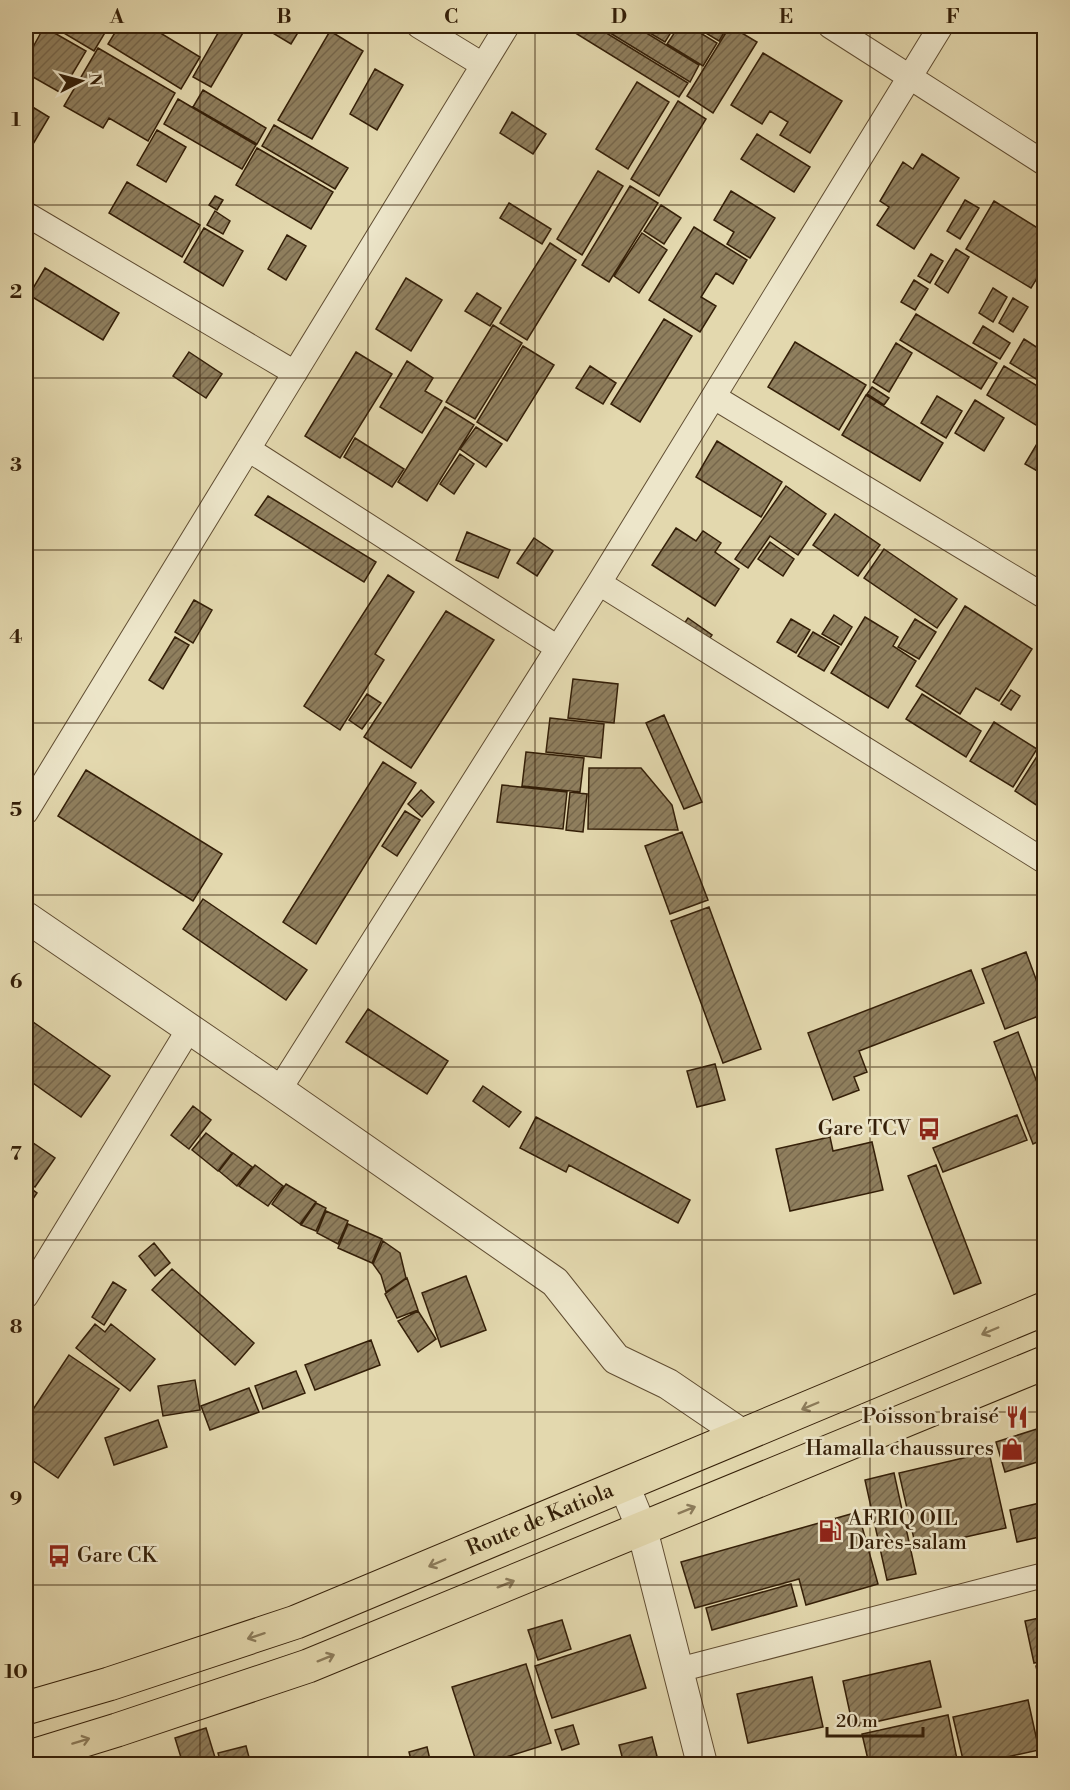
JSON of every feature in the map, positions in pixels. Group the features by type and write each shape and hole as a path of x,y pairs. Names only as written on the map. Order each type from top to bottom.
{"highway":[{"name":"Route de Katiola","path":"26,1708 109,1684 296,1622 1044,1309"},
{"path":"26,1758 308,1666 1044,1363"}],"street":[{"path":"419,26 483,65"},
{"path":"26,812 507,26"},
{"path":"830,26 1044,163"},
{"path":"279,1090 599,584 941,26"},
{"path":"26,214 295,373"},
{"path":"714,397 1044,597"},
{"path":"248,449 558,648"},
{"path":"599,584 1044,861"},
{"path":"26,917 555,1282 616,1359 668,1384 743,1435"},
{"path":"26,1296 189,1029"},
{"path":"624,1485 642,1529 702,1764"},
{"path":"678,1670 1044,1575"}],"building":[{"path":"52,26 109,26 94,51"},
{"path":"119,26 149,26 200,57 181,89 108,44"},
{"path":"222,26 247,26 211,87 193,77"},
{"path":"261,26 302,26 291,44"},
{"path":"564,26 595,26 688,83 679,97"},
{"path":"604,26 635,26 699,65 690,82 602,28"},
{"path":"638,26 675,26 665,42"},
{"path":"679,26 689,26 717,43 703,66 667,44"},
{"path":"694,26 728,26 719,41"},
{"path":"730,26 757,42 713,113 687,96"},
{"path":"44,27 86,51 61,93 26,73 26,60"},
{"path":"330,31 363,51 312,139 278,120"},
{"path":"98,48 175,93 148,141 109,118 103,128 64,106"},
{"path":"763,53 842,101 810,153 780,135 788,122 770,111 762,124 731,105"},
{"path":"375,69 403,85 377,130 350,114"},
{"path":"637,82 669,102 628,169 596,149"},
{"path":"203,90 266,128 257,144 193,107"},
{"path":"178,99 256,145 242,169 164,124"},
{"path":"678,101 706,119 659,196 631,179"},
{"path":"26,103 49,117 26,156"},
{"path":"512,112 546,134 533,154 500,133"},
{"path":"274,125 348,168 335,189 262,146"},
{"path":"157,130 186,147 166,182 137,165"},
{"path":"757,134 810,167 794,192 741,159"},
{"path":"257,148 333,192 311,229 236,185"},
{"path":"922,154 959,178 914,249 877,225 889,207 880,201 903,162 913,169"},
{"path":"598,171 623,186 582,255 557,239"},
{"path":"127,182 200,225 182,257 109,213"},
{"path":"630,186 658,203 609,282 582,265"},
{"path":"731,191 775,218 750,258 727,244 734,232 714,220"},
{"path":"215,196 223,200 217,210 209,205"},
{"path":"965,200 979,208 960,239 947,231"},
{"path":"994,201 1044,232 1044,267 1031,288 966,249"},
{"path":"509,203 551,229 542,244 500,218"},
{"path":"661,205 681,218 664,244 644,231"},
{"path":"215,211 230,221 223,234 207,225"},
{"path":"694,227 747,260 733,284 716,273 701,297 716,306 700,332 649,300"},
{"path":"204,228 243,251 223,286 184,262"},
{"path":"642,233 667,250 639,293 614,276"},
{"path":"287,235 306,246 286,280 268,269"},
{"path":"550,243 576,260 527,340 500,323"},
{"path":"956,249 969,257 948,293 935,284"},
{"path":"931,254 943,261 930,283 918,276"},
{"path":"45,268 119,313 103,340 29,295"},
{"path":"406,278 442,300 411,351 376,329"},
{"path":"914,280 928,289 915,310 901,302"},
{"path":"993,288 1007,297 993,322 979,313"},
{"path":"477,293 501,308 490,326 465,311"},
{"path":"1013,298 1028,307 1013,332 999,323"},
{"path":"916,314 997,363 981,389 900,340"},
{"path":"664,319 692,336 640,422 611,404"},
{"path":"493,325 522,343 475,419 446,402"},
{"path":"983,326 1010,343 1000,359 973,343"},
{"path":"1024,339 1044,352 1044,384 1010,363"},
{"path":"795,342 866,385 839,430 768,387"},
{"path":"896,343 912,353 889,392 873,382"},
{"path":"523,346 554,365 507,441 477,422"},
{"path":"189,352 222,374 206,398 173,376"},
{"path":"356,352 392,374 340,458 305,436"},
{"path":"407,361 433,378 425,391 442,401 422,433 380,407"},
{"path":"590,366 616,383 603,404 576,388"},
{"path":"1004,366 1044,390 1044,430 987,395"},
{"path":"872,387 889,398 884,405 867,394"},
{"path":"866,395 943,443 920,481 842,435"},
{"path":"937,396 962,411 946,438 921,423"},
{"path":"975,400 1004,418 984,451 955,433"},
{"path":"445,407 474,425 427,501 398,482"},
{"path":"476,427 502,444 486,467 460,449"},
{"path":"355,438 404,469 392,487 344,457"},
{"path":"717,441 782,482 761,517 696,477"},
{"path":"1038,442 1044,446 1044,463 1039,472 1025,464"},
{"path":"460,454 474,464 454,494 440,484"},
{"path":"786,486 826,514 798,555 770,536 748,568 735,559"},
{"path":"268,496 376,562 364,582 255,515"},
{"path":"835,514 880,545 858,576 813,545"},
{"path":"676,528 696,541 703,531 721,543 715,552 739,569 715,606 652,565"},
{"path":"467,532 510,550 498,578 456,560"},
{"path":"534,538 553,551 537,576 517,563"},
{"path":"770,542 794,559 783,576 758,559"},
{"path":"884,549 957,599 937,628 864,578"},
{"path":"388,575 414,592 375,654 384,660 340,730 304,706"},
{"path":"194,600 212,610 193,643 175,632"},
{"path":"965,606 1032,649 999,701 976,688 960,714 916,686"},
{"path":"446,611 494,640 411,768 364,737"},
{"path":"834,615 852,627 841,645 822,634"},
{"path":"865,617 898,637 893,646 916,661 888,708 831,673"},
{"path":"688,618 712,635 703,648 679,631"},
{"path":"791,619 810,630 796,653 777,642"},
{"path":"915,619 936,632 919,659 898,647"},
{"path":"813,632 839,647 824,671 798,656"},
{"path":"175,637 189,645 163,689 149,680"},
{"path":"573,679 618,684 614,723 568,718"},
{"path":"1011,690 1020,696 1011,710 1001,704"},
{"path":"367,694 381,703 362,729 349,720"},
{"path":"922,694 981,731 966,757 906,719"},
{"path":"664,715 702,802 684,809 646,723"},
{"path":"550,718 604,724 601,758 546,752"},
{"path":"994,722 1037,749 1013,787 970,761"},
{"path":"1041,750 1044,752 1044,810 1015,791"},
{"path":"526,752 584,758 580,792 522,786"},
{"path":"383,762 416,783 316,944 283,922"},
{"path":"589,768 641,768 672,805 678,830 588,829"},
{"path":"86,770 222,854 193,901 58,816"},
{"path":"502,785 567,792 563,829 497,822"},
{"path":"421,790 434,802 422,817 408,804"},
{"path":"570,792 587,794 583,832 566,830"},
{"path":"405,811 420,820 397,856 382,846"},
{"path":"682,832 708,900 670,914 645,846"},
{"path":"203,899 307,970 286,1000 183,929"},
{"path":"709,907 761,1049 723,1063 671,921"},
{"path":"1026,952 1044,1001 1044,1014 1005,1029 982,969"},
{"path":"971,970 984,1003 859,1051 867,1072 854,1077 859,1090 833,1100 808,1033"},
{"path":"368,1009 448,1061 427,1094 346,1042"},
{"path":"26,1017 110,1076 81,1117 26,1078"},
{"path":"1018,1032 1044,1101 1044,1139 1033,1144 994,1042"},
{"path":"715,1064 725,1100 697,1107 687,1071"},
{"path":"483,1086 521,1112 509,1127 473,1101"},
{"path":"193,1106 211,1120 189,1149 171,1135"},
{"path":"1017,1115 1027,1140 943,1172 933,1148"},
{"path":"536,1117 690,1200 678,1223 569,1165 566,1172 520,1148"},
{"path":"206,1133 232,1153 218,1171 192,1150"},
{"path":"830,1137 833,1151 872,1142 883,1190 790,1211 776,1149"},
{"path":"26,1138 55,1158 35,1187 26,1181"},
{"path":"233,1153 252,1167 237,1186 219,1171"},
{"path":"255,1165 283,1186 268,1206 239,1186"},
{"path":"936,1165 981,1283 954,1294 908,1176"},
{"path":"286,1184 316,1202 300,1224 272,1204"},
{"path":"26,1185 37,1193 26,1209"},
{"path":"316,1203 326,1208 316,1231 301,1225"},
{"path":"326,1211 348,1221 338,1244 317,1233"},
{"path":"348,1224 382,1239 372,1263 338,1248"},
{"path":"383,1241 400,1253 406,1278 386,1292 381,1275 373,1264"},
{"path":"154,1243 170,1263 155,1276 139,1256"},
{"path":"172,1269 254,1343 235,1365 152,1290"},
{"path":"466,1276 486,1330 441,1347 422,1293"},
{"path":"407,1278 418,1310 397,1318 385,1294"},
{"path":"113,1282 126,1290 104,1325 92,1317"},
{"path":"418,1311 436,1339 418,1352 398,1321"},
{"path":"95,1324 105,1332 111,1324 155,1359 130,1391 76,1348"},
{"path":"371,1340 380,1365 315,1390 305,1365"},
{"path":"69,1355 119,1389 58,1478 26,1456 26,1420"},
{"path":"296,1371 305,1393 263,1409 255,1386"},
{"path":"195,1380 200,1410 163,1416 158,1386"},
{"path":"249,1388 259,1412 210,1430 201,1406"},
{"path":"158,1420 167,1447 114,1465 105,1438"},
{"path":"1043,1427 1044,1460 1005,1472 996,1442"},
{"path":"989,1452 1006,1528 916,1548 899,1473"},
{"path":"894,1473 916,1574 887,1580 865,1480"},
{"path":"1044,1502 1044,1536 1017,1542 1010,1510"},
{"path":"858,1512 878,1584 806,1605 799,1579 695,1608 681,1562"},
{"path":"791,1584 797,1606 712,1630 706,1608"},
{"path":"1044,1617 1044,1661 1034,1663 1025,1621"},
{"path":"562,1620 571,1649 538,1660 528,1630"},
{"path":"630,1635 646,1688 552,1718 535,1666"},
{"path":"930,1661 941,1707 853,1727 843,1681"},
{"path":"526,1664 551,1743 484,1764 477,1764 452,1687"},
{"path":"1044,1664 1044,1702 1036,1666"},
{"path":"812,1677 823,1727 748,1743 737,1694"},
{"path":"1028,1700 1039,1750 974,1764 964,1764 953,1717"},
{"path":"948,1715 958,1764 869,1764 862,1734"},
{"path":"573,1725 579,1744 562,1750 555,1730"},
{"path":"206,1728 217,1764 183,1764 175,1738"},
{"path":"652,1737 659,1764 624,1764 619,1745"},
{"path":"246,1746 250,1761 221,1764 218,1753"},
{"path":"427,1747 431,1764 412,1764 409,1752"},
{"path":"859,1757 861,1764 824,1764"}],"place":[{"name":"Gare TCV","path":"929,1129"},
{"name":"Poisson braisé","path":"1017,1417"},
{"name":"Hamalla chaussures","path":"1012,1449"},
{"name":"AFRIQ OIL Darès-salam","path":"830,1531"},
{"name":"Gare CK","path":"59,1556"}]}
